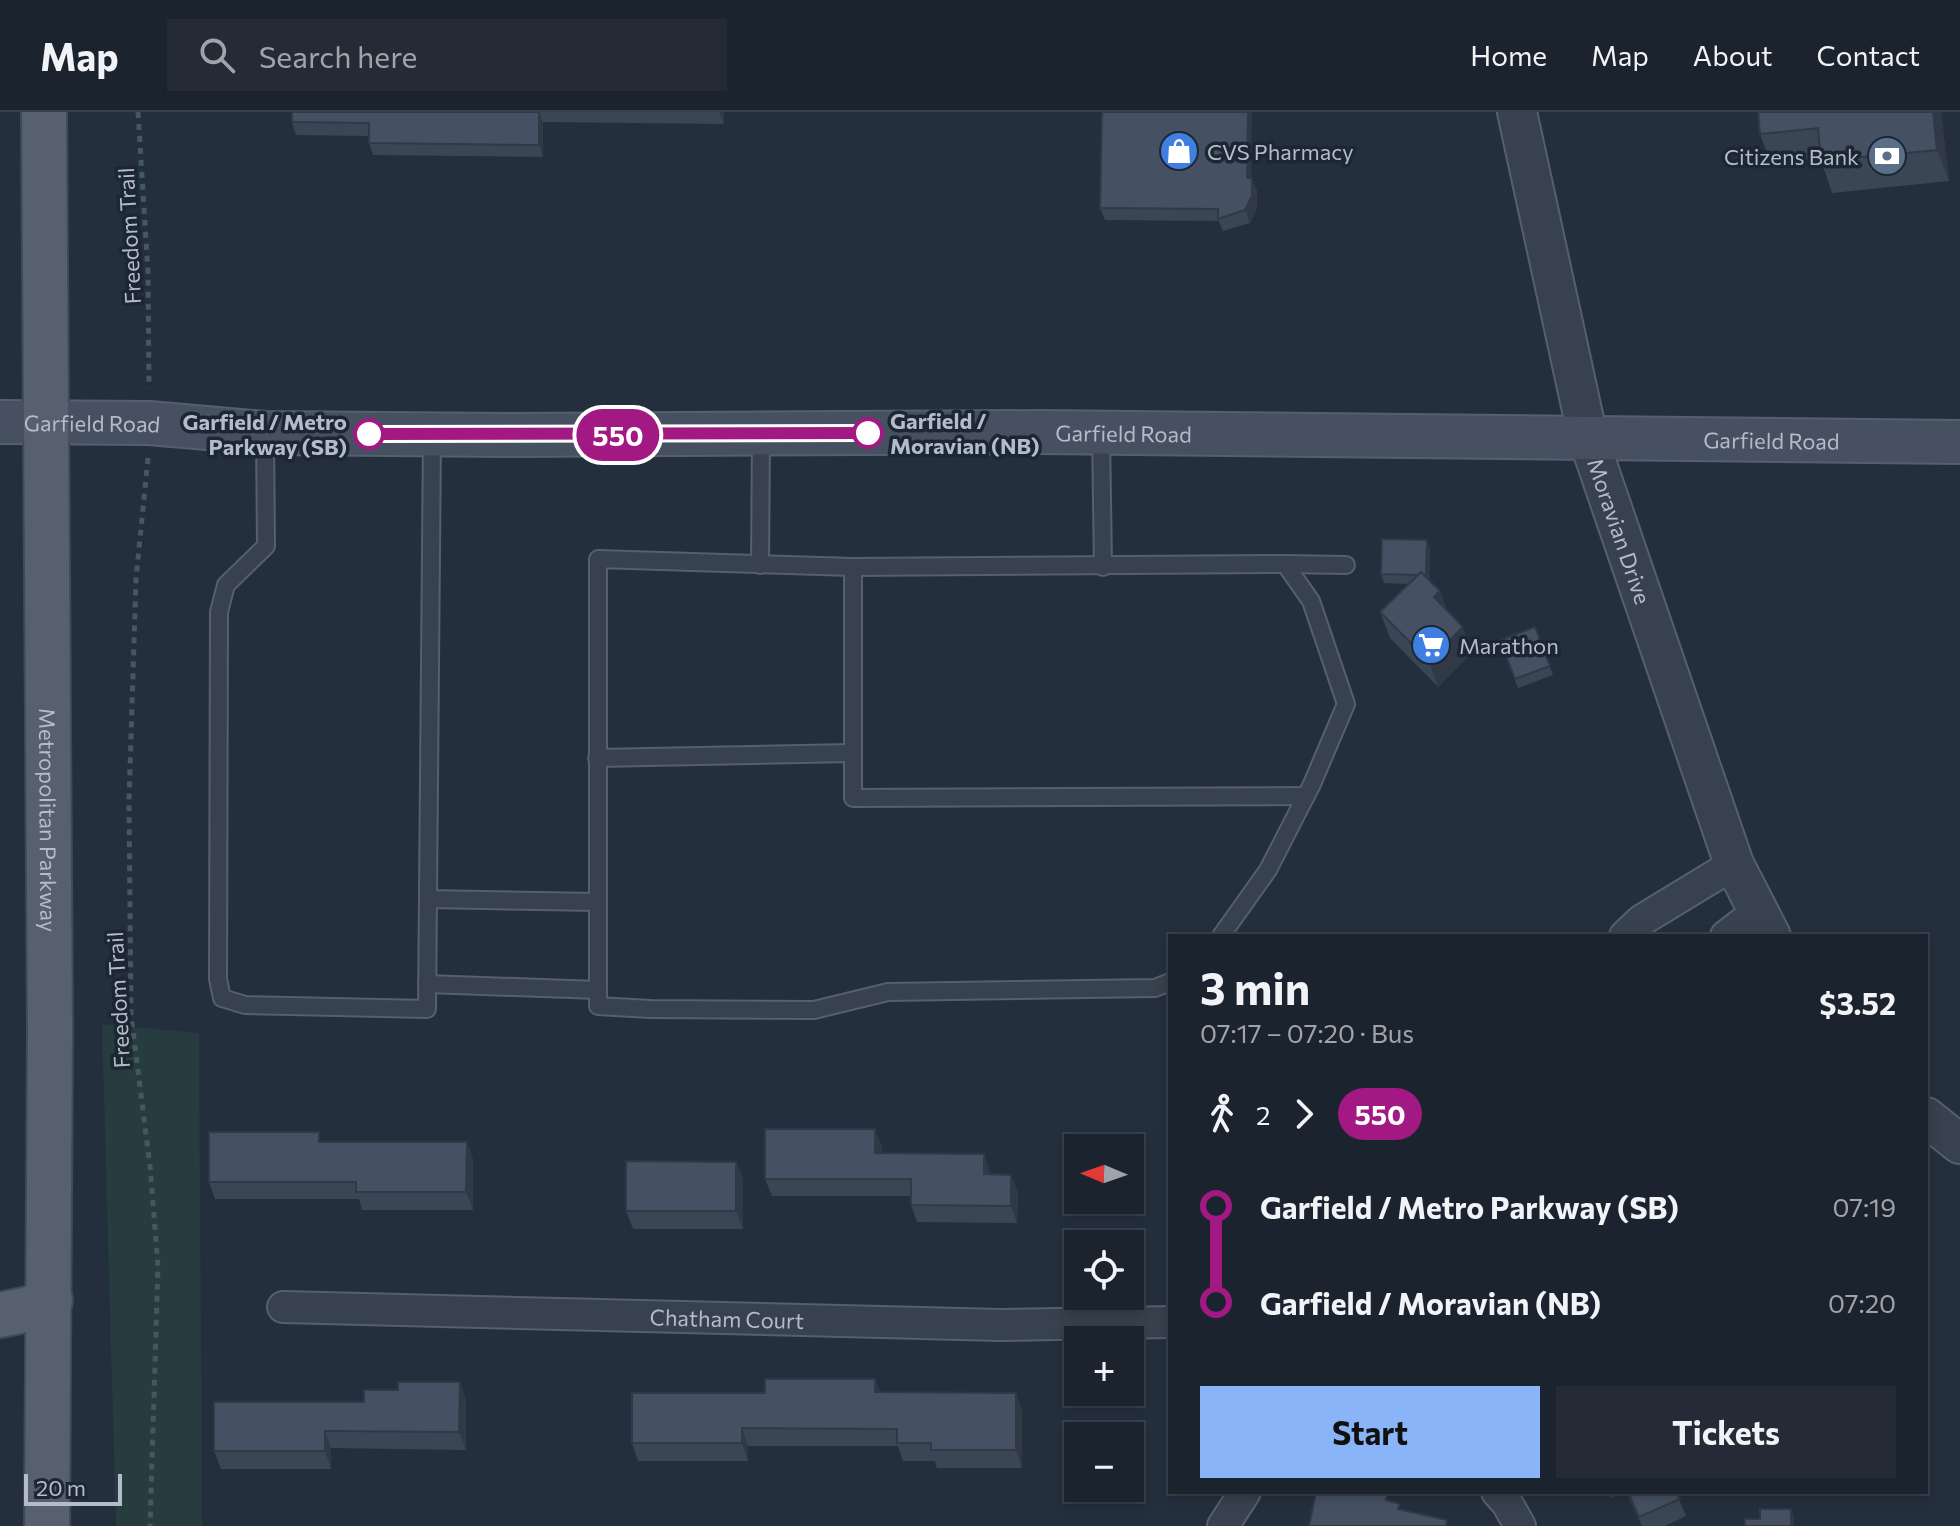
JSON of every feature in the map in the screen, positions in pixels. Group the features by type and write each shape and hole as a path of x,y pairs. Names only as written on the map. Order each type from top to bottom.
{"main road":[{"name":"Metropolitan Parkway","path":"44,112 50,1300 47,1526"},
{"name":"Garfield Road","path":"0,422 149,423 265,433 1101,433 1960,442"},
{"path":"0,1315 29,1309 50,1300"}],"street":[{"name":"Moravian Drive","path":"1517,112 1588,438 1734,864 1764,924"},
{"path":"1627,934 1642,920 1734,864"},
{"path":"1732,934 1764,924"},
{"path":"1928,1119 1960,1144"},
{"name":"Chatham Court","path":"283,1307 1000,1325 1168,1322"},
{"path":"1223,1526 1244,1494"},
{"path":"1499,1494 1520,1526"}],"lane":[{"path":"265,433 266,546 226,585 219,612 218,979 222,998 245,1005 427,1009 432,434"},
{"path":"1101,433 1103,567"},
{"path":"760,565 761,434"},
{"path":"1168,983 1155,988 888,992 814,1010 598,1006 598,559 853,567 1346,565"},
{"path":"1222,934 1268,870 1306,796 1346,704 1311,601 1285,564"},
{"path":"853,567 853,798 1306,796"},
{"path":"597,758 852,753"},
{"path":"428,899 598,902"},
{"path":"427,984 598,990"}],"path":[{"name":"Freedom Trail","path":"138,112 148,272 149,358"},
{"name":"Freedom Trail","path":"148,472 134,615 129,832 131,1015 150,1166 158,1266 150,1526"}],"green space":[{"path":"102,1024 199,1033 202,1526 116,1526"}],"building":[{"path":"292,112 539,112 539,145 369,143 369,123 292,122"},
{"name":"CVS Pharmacy","path":"1102,112 1248,112 1247,178 1252,178 1252,196 1245,210 1218,219 1218,209 1100,208"},
{"path":"1758,112 1933,112 1937,150 1821,161 1818,128 1760,134"},
{"path":"1382,539 1427,540 1426,575 1421,572 1418,575 1381,574"},
{"path":"1421,572 1440,591 1434,597 1463,627 1429,661 1380,612"},
{"path":"1535,627 1550,666 1515,679 1500,640"},
{"path":"765,1129 875,1129 875,1153 984,1154 984,1174 1011,1175 1011,1206 911,1205 911,1179 765,1179"},
{"path":"209,1132 319,1132 319,1142 467,1142 466,1192 356,1192 356,1182 209,1182"},
{"path":"626,1161 736,1162 736,1211 626,1211"},
{"path":"765,1379 875,1379 875,1392 1016,1393 1016,1450 931,1450 931,1443 897,1443 897,1429 742,1428 742,1443 632,1443 632,1393 765,1393"},
{"path":"398,1382 460,1382 459,1432 325,1431 325,1451 214,1451 214,1402 364,1402 364,1390 398,1390"},
{"path":"1316,1494 1388,1494 1386,1500 1400,1504 1398,1509 1447,1520 1446,1526 1309,1526"},
{"path":"1629,1494 1677,1494 1680,1499 1639,1517"},
{"path":"1760,1509 1791,1509 1791,1526 1745,1526 1745,1519 1760,1519"}],"bus line":[{"name":"550","path":"369,434 868,433"}],"place":[{"name":"CVS Pharmacy","path":"1179,151"},
{"name":"Citizens Bank","path":"1887,156"},
{"name":"Garfield / Moravian (NB)","path":"868,433"},
{"name":"Garfield / Metro Parkway (SB)","path":"369,434"},
{"name":"Marathon","path":"1431,645"}]}
